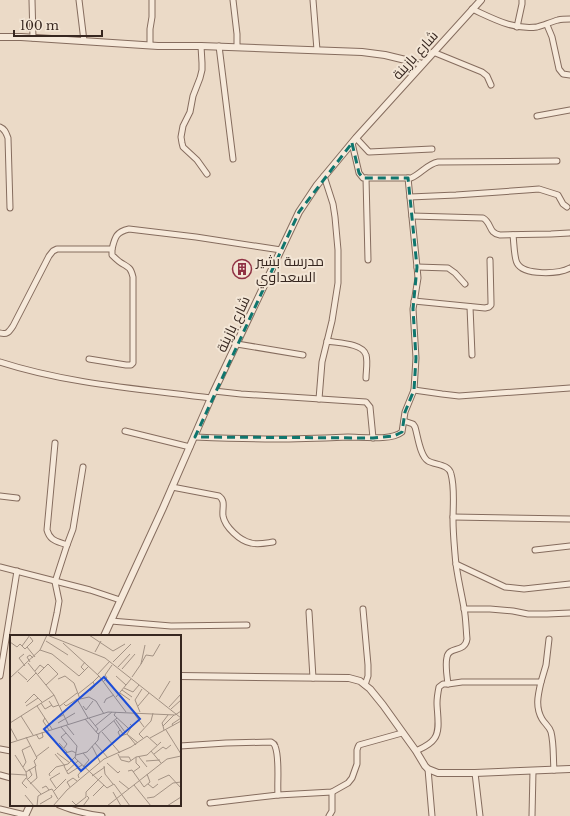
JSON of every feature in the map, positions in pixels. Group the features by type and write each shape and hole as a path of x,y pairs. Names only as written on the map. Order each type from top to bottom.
{"street":[{"path":"32,0 33,38"},
{"path":"79,0 84,42"},
{"path":"150,45 152,0"},
{"path":"233,0 238,47"},
{"path":"314,0 317,50"},
{"name":"شارع بازينة","path":"104,635 195,437 214,391 299,212 324,176 354,140 481,0"},
{"path":"517,27 522,0"},
{"path":"472,9 517,27 532,27 558,20 570,19"},
{"path":"547,24 552,37 559,69 563,74 570,75"},
{"path":"0,37 150,45 220,46 362,52 377,53 422,64"},
{"path":"201,46 202,70 193,96 190,112 183,126 181,138 183,147 197,160 207,174"},
{"path":"220,46 233,159"},
{"path":"433,52 482,72 487,76 491,85"},
{"path":"537,116 570,110"},
{"path":"0,127 4,128 8,138 10,208"},
{"path":"354,140 369,152 432,149"},
{"path":"354,140 359,173 363,178 414,177 432,163 438,162 557,161"},
{"path":"319,399 322,362 332,321 338,283 335,217 333,204 324,176"},
{"path":"366,178 368,260"},
{"path":"195,437 237,439 373,438 399,435 402,432 405,412 414,390 416,358 413,309 418,278 408,178"},
{"path":"410,197 541,190 558,195 563,204 567,207"},
{"path":"412,216 483,218 487,221 495,235 569,233"},
{"path":"89,359 126,365 131,365 133,363 133,277 129,267 122,264 112,255 115,238 124,230 129,229 196,237 281,250"},
{"path":"513,235 516,260 522,269 536,272 554,272 570,268"},
{"path":"0,333 6,334 13,326 49,256 54,251 57,249 112,249"},
{"path":"414,301 488,308 491,305 490,260"},
{"path":"417,267 448,268 466,284"},
{"path":"470,307 472,355"},
{"path":"326,341 356,346 363,350 366,353 367,360 366,378"},
{"path":"237,344 303,355"},
{"path":"0,362 20,369 91,383 211,398"},
{"path":"414,390 459,396 570,388"},
{"path":"214,391 366,402 370,407 373,438"},
{"path":"404,422 412,424 415,427 422,455 425,459 429,462 445,467 451,473 456,564 464,609 467,639 462,648 452,651 446,658 448,684"},
{"path":"125,431 190,447"},
{"path":"55,443 47,530 52,540 67,545"},
{"path":"52,635 59,600 55,582 73,529 84,467"},
{"path":"172,488 219,496 222,498 224,517 228,527 236,535 250,543 258,544 273,542"},
{"path":"0,496 17,498"},
{"path":"453,517 570,519"},
{"path":"535,550 570,546"},
{"path":"456,564 505,587 524,588 570,584"},
{"path":"0,567 90,590 120,600"},
{"path":"0,676 17,571"},
{"path":"362,609 368,665 368,676 365,685"},
{"path":"464,609 490,609 528,614 570,613"},
{"path":"310,612 313,678"},
{"path":"111,621 171,626 247,625"},
{"path":"549,639 546,665 540,682 537,706 539,714 551,732 554,770"},
{"path":"181,676 349,678 360,681 370,688 428,769 438,773 570,769"},
{"path":"416,751 432,742 438,734 437,702 439,687 443,684 462,682 540,682"},
{"path":"210,802 278,794 332,792 348,783 352,778 357,764 357,750 359,745 402,733"},
{"path":"181,746 271,742 276,751 278,794"},
{"path":"0,749 10,751"},
{"path":"428,769 432,816"},
{"path":"532,816 533,771"},
{"path":"474,773 480,816"},
{"path":"0,775 10,778"},
{"path":"329,816 332,811 332,792"},
{"path":"0,809 25,816 30,806"},
{"path":"62,806 88,814 102,816"}],"highlighted area":[{"path":"352,143 359,173 363,178 408,178 417,267 413,309 416,358 414,390 405,412 402,432 394,436 373,438 195,437 299,212"}],"place":[{"name":"مدرسة بشير السعداوي","path":"242,269"}]}
